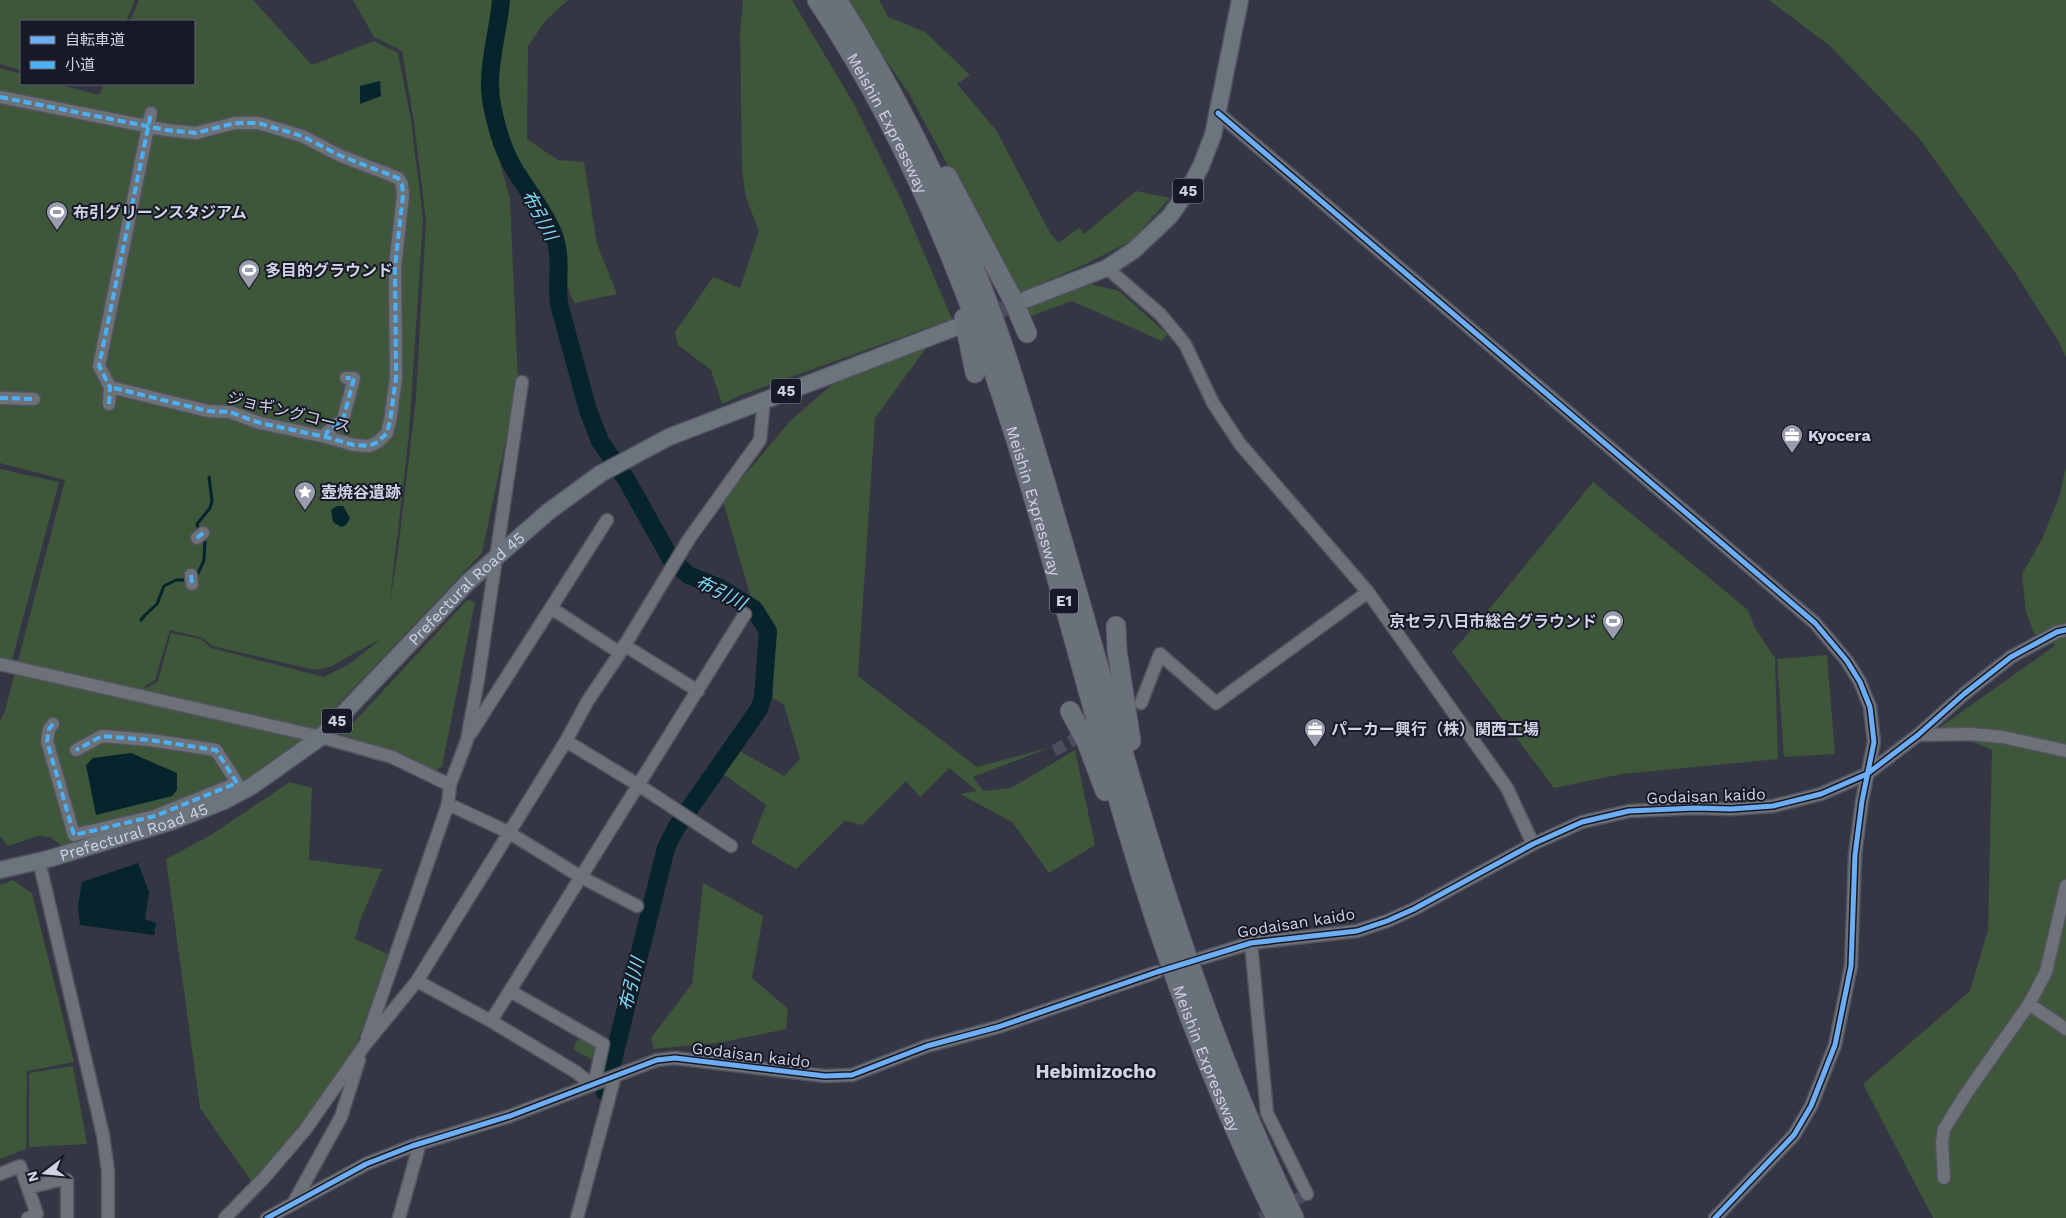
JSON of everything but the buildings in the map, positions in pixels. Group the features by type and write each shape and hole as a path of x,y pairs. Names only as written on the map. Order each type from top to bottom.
{"highway":[{"name":"Meishin Expressway","path":"817,0 860,68 891,125 955,269 987,354 1049,548 1127,828 1166,948 1220,1091 1276,1218"},
{"name":"Meishin Expressway","path":"838,0 906,117 936,180 983,289 1004,348 1061,533 1149,840 1234,1085 1294,1218"},
{"path":"838,0 895,84 933,148 1013,300 1026,333"},
{"path":"955,269 956,293 963,314 975,373"},
{"path":"1116,626 1117,650 1134,758 1149,820 1149,840"},
{"path":"1070,711 1087,743 1166,948"}],"main road":[{"name":"45","path":"1027,299 1107,268 1134,250 1170,216 1189,189 1201,166 1213,135 1240,0"},
{"name":"Prefectural Road 45","path":"0,870 39,861 170,822 224,801 260,781 321,737 468,582 548,512 616,466 669,437 954,328"}],"street":[{"name":"ジョギングコース","path":"0,98 148,126 196,132 235,122 258,123 302,136 341,156 398,178 402,184 403,195 395,267 396,378 387,433 378,442 369,446 354,446 326,437 280,428 230,412 208,411 110,387"},
{"path":"1218,112 1815,623 1847,660 1860,682 1870,707 1874,742 1867,774 1855,855 1851,966 1835,1045 1811,1106 1794,1135 1715,1218"},
{"path":"109,404 110,387 99,366 151,113"},
{"path":"1107,268 1161,315 1185,344 1213,403 1240,444 1368,592 1507,788 1532,844"},
{"path":"326,437 327,432 343,420 354,378 346,378"},
{"path":"294,1202 341,1116 448,804 450,784 467,740 478,680 522,382"},
{"path":"0,398 34,400"},
{"path":"225,1218 264,1178 305,1130 364,1046 417,981 566,741 586,702 622,649 675,562 760,440 764,400"},
{"path":"467,740 607,520"},
{"path":"1140,703 1160,654 1216,703 1368,592"},
{"path":"551,608 698,691"},
{"path":"491,1022 640,786 745,614"},
{"name":"Godaisan kaido","path":"1202,958 1251,943 1357,931 1388,921 1414,909 1532,844 1582,822 1629,811 1696,808 1731,809 1773,806 1821,794 1867,774 1918,735 1964,694 2011,657 2057,632 2066,630"},
{"path":"0,664 321,737 392,757 450,784"},
{"path":"53,724 49,729 47,741 74,835 155,816 237,784 216,750 150,740 102,736 76,750"},
{"path":"1918,735 1970,734 2003,737 2066,751"},
{"path":"566,741 640,786 731,846"},
{"path":"448,804 508,832 581,877 637,906"},
{"path":"39,861 103,1134 108,1171 108,1218"},
{"path":"1944,1178 1942,1142 1944,1129 2029,1004 2046,972 2066,886"},
{"path":"1251,943 1267,1112 1307,1194"},
{"name":"Godaisan kaido","path":"267,1218 366,1164 420,1143 510,1116 657,1060 675,1058 825,1076 852,1075 927,1046 998,1027 1157,972"},
{"path":"417,981 576,1072 604,1080"},
{"path":"510,992 603,1044 595,1080 604,1080"},
{"path":"2029,1004 2066,1029"},
{"path":"577,1218 604,1080"},
{"path":"399,1218 420,1143"},
{"path":"0,1174 20,1166 37,1214 28,1218"},
{"path":"28,1188 59,1180 67,1180 67,1218"}],"green space":[{"path":"0,0 135,0 126,20 20,20 20,70 0,64"},
{"path":"139,0 253,0 312,65 374,41 398,53 411,121 423,219 409,433 389,609 398,551 416,398 426,220 414,122 402,51 374,37 353,0 568,0 546,20 528,46 527,139 558,160 584,162 597,244 617,294 574,303 551,245 496,148 510,199 518,382 482,553 332,711 317,732 170,695 308,738 249,779 129,827 61,846 52,839 42,837 41,835 8,846 0,836 0,721 5,711 65,480 0,463 0,68 20,74 20,85 62,85 99,95 104,85 195,85 195,20 130,20","holes":["170,630 203,638 213,646 314,670 330,667 382,638 351,663 324,677 211,648 201,639 171,633 158,681 147,688 144,687 155,680"]},
{"path":"743,0 792,0 854,104 901,199 952,319 741,395 722,404 711,370 678,345 675,332 713,277 740,288 759,231 746,198 742,170 740,33"},
{"path":"844,0 879,0 888,17 925,32 970,75 957,84 996,130 1049,231 1058,243 1079,228 1084,234 1136,191 1170,198 1131,241 1086,264 1020,293 996,254 908,92"},
{"path":"1769,0 2066,0 2066,357 2060,344 2014,271 1919,138 1830,46"},
{"path":"1090,284 1119,291 1167,334 1162,341 1072,301 1028,317 1026,308"},
{"path":"927,347 875,418 858,676 977,767 1051,747 973,777 983,791 1011,788 1075,750 1095,845 1049,873 1012,822 960,794 977,791 949,768 920,797 906,781 862,825 845,821 796,869 751,843 766,805 722,773 738,750 784,776 800,759 784,705 773,698 770,620 751,598 723,501 790,421 841,377"},
{"path":"2066,467 2066,1218 1933,1218 1863,1084 1970,991 1988,930 1992,750 1939,728 2056,645 2034,633 2026,612 2022,574 2042,539 2059,497"},
{"path":"0,469 59,482 12,660 0,658"},
{"name":"京セラ八日市総合グラウンド","path":"1593,482 1748,610 1755,628 1775,658 1778,759 1622,774 1554,788 1452,652"},
{"path":"467,600 475,602 442,766 434,773 396,752 342,735"},
{"path":"1827,655 1835,754 1784,757 1777,659"},
{"path":"290,782 312,788 309,860 382,869 361,918 355,939 388,954 356,1046 302,1126 252,1182 200,1108 166,859 211,835"},
{"path":"13,880 32,893 74,1062 27,1071 26,1149 0,1159 0,885"},
{"path":"703,883 763,916 752,978 788,1009 786,1029 724,1042 654,1049 651,1038 692,984"},
{"path":"581,1033 598,1048 594,1061 573,1049"},
{"path":"73,1066 87,1144 29,1147 29,1073"}],"water":[{"path":"380,81 381,96 360,104 360,86"},
{"path":"337,506 343,506 350,518 346,525 341,527 333,522 331,510"},
{"path":"131,753 177,773 177,790 172,796 96,815 86,765 93,758"},
{"path":"138,863 149,892 145,919 156,923 154,935 80,925 78,906 82,882"}],"waterway":[{"name":"布引川","path":"501,0 492,55 490,82 495,117 506,154 544,216 556,242 559,260 559,304 588,410 600,441 626,479 671,559 688,575 718,587 754,609 768,631 763,697 759,709 676,828 666,848 605,1092"},
{"path":"199,532 197,524 210,508 212,501 209,477"},
{"path":"196,578 204,560 205,540 203,537"},
{"path":"141,620 157,604 164,586 176,580 188,580"}],"tunnel":[{"path":"979,318 1026,300"},
{"path":"1054,751 1089,731"},
{"path":"1260,1218 1307,1194"}],"marked path":[{"path":"0,97 166,130 196,133 235,123 258,123 302,136 341,156 398,178 402,184 403,195 395,267 396,378 387,433 378,442 369,446 354,445 260,423 230,412 208,411 110,387"},
{"path":"109,404 110,387 99,366 151,113"},
{"path":"326,437 327,432 343,420 354,378 346,378"},
{"path":"0,398 34,399"},
{"path":"197,538 203,533"},
{"path":"191,575 192,584"},
{"path":"53,724 49,729 47,741 74,835 155,816 237,783 216,750 150,740 102,736 76,750"}],"cycle path":[{"path":"1218,113 1815,623 1847,661 1860,682 1870,707 1874,742 1862,801 1855,855 1851,966 1835,1045 1811,1106 1794,1135 1715,1218"},
{"path":"267,1218 366,1164 412,1146 510,1116 657,1060 675,1058 825,1076 852,1075 927,1046 998,1027 1157,972 1251,943 1357,931 1387,921 1414,909 1533,844 1582,822 1629,811 1695,808 1731,809 1773,806 1821,794 1867,774 1918,735 1964,694 2011,657 2057,632 2066,630"}],"place":[{"name":"布引グリーンスタジアム","path":"57,231"},
{"name":"多目的グラウンド","path":"249,289"},
{"name":"Kyocera","path":"1792,454"},
{"name":"壺焼谷遺跡","path":"305,511"},
{"name":"京セラ八日市総合グラウンド","path":"1613,640"},
{"name":"パーカー興行（株）関西工場","path":"1315,748"}],"district":[{"name":"Hebimizocho","path":"1096,1071"}]}
